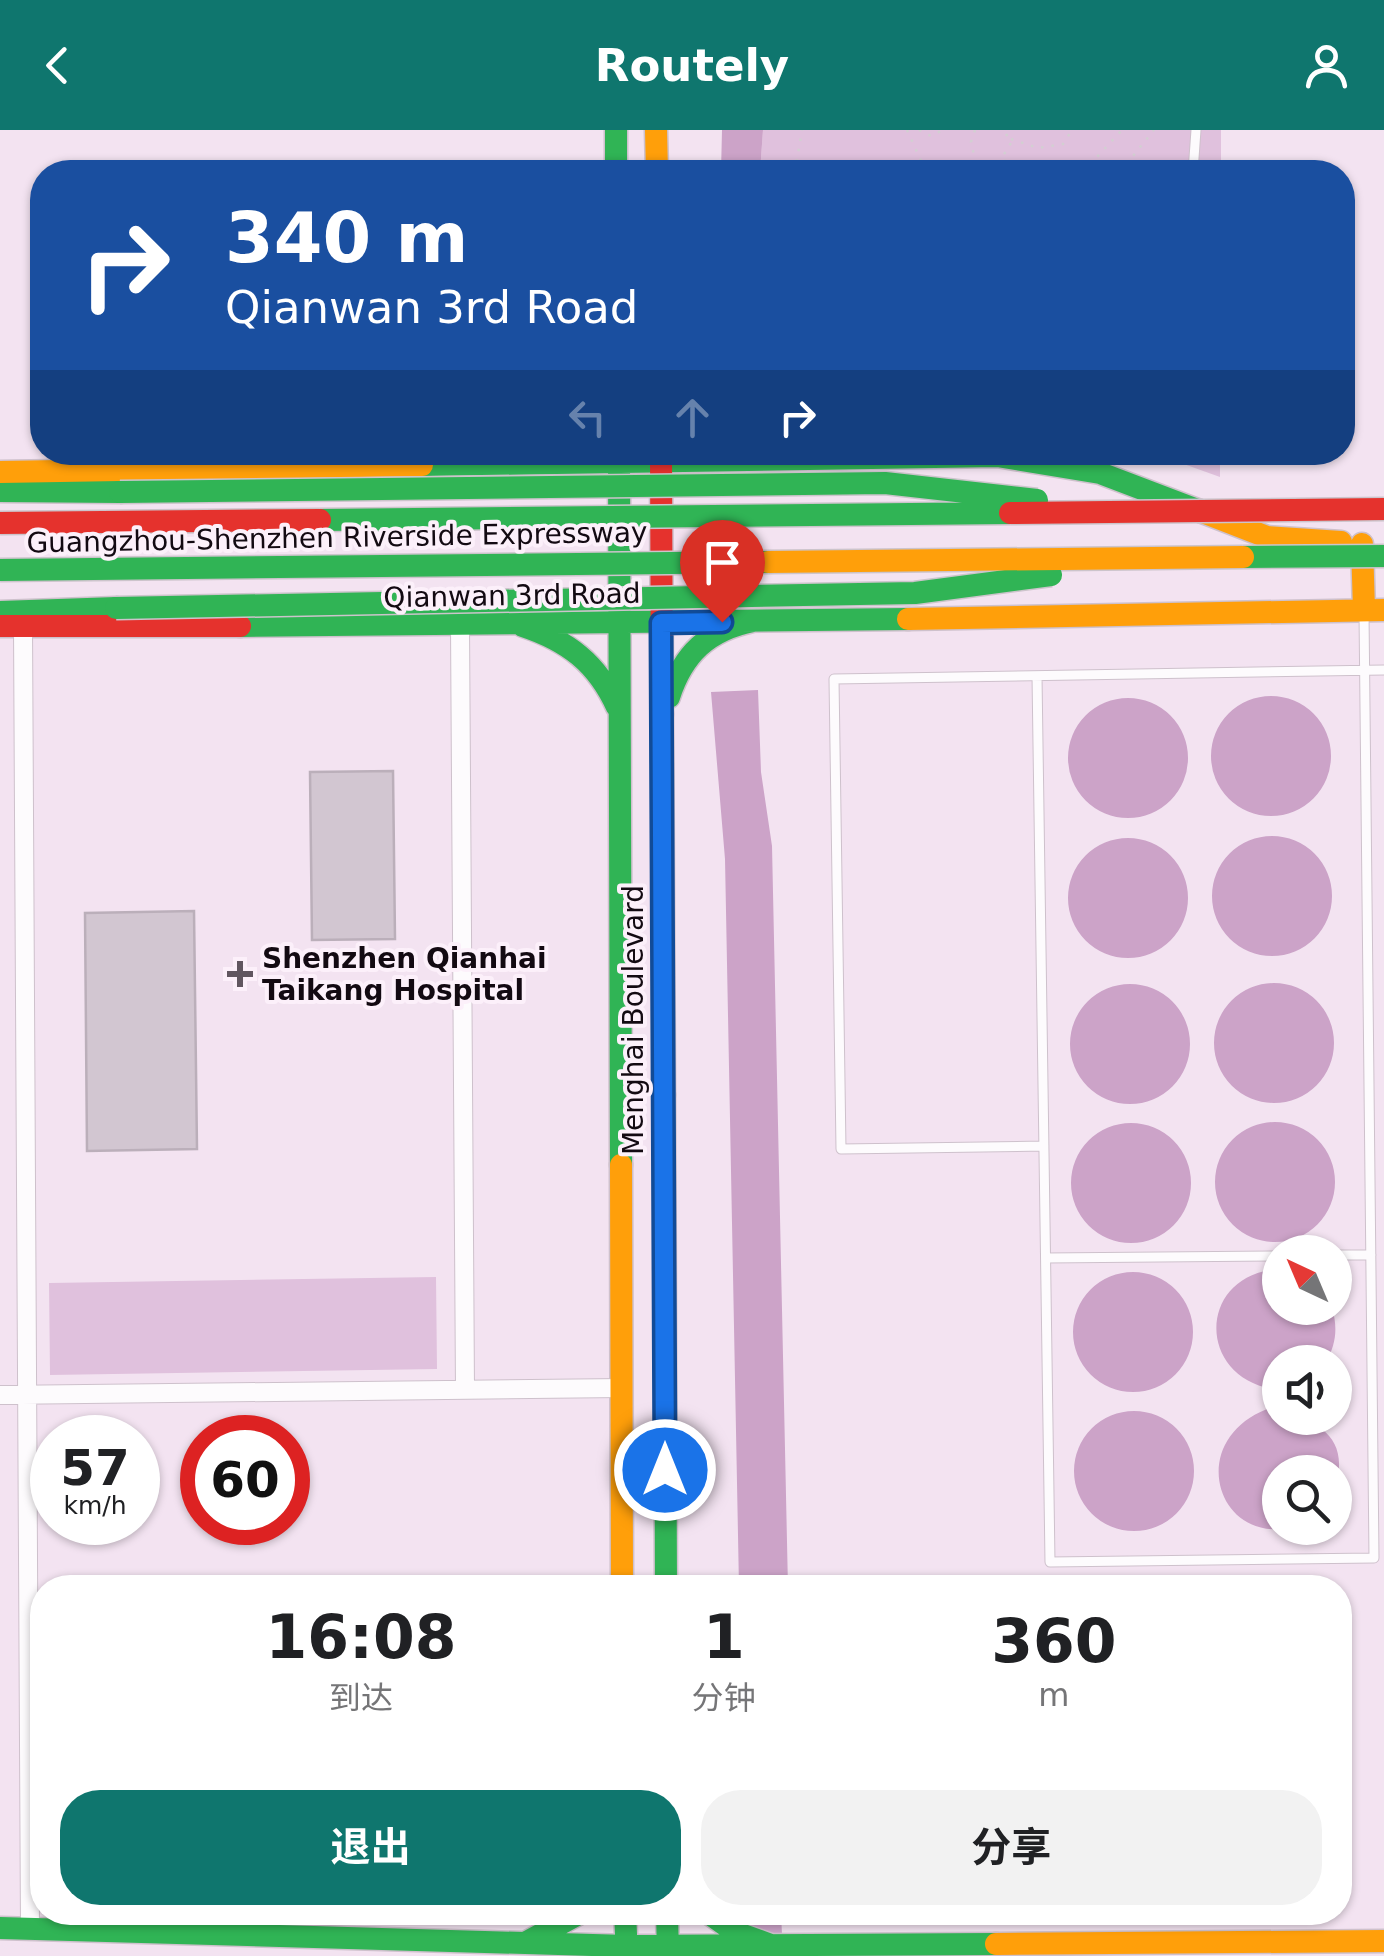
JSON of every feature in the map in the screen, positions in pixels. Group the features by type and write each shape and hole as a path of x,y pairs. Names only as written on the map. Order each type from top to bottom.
{"main road":[{"path":"616,130 616,160"},
{"path":"656,130 656,160"},
{"path":"0,472 360,465"},
{"name":"Menghai Boulevard","path":"620,465 622,1575"},
{"name":"Menghai Boulevard","path":"661,465 666,1575"},
{"path":"1075,465 1267,537 1373,541 1374,610"},
{"path":"0,491 885,483 954,488 1139,514 1384,509"},
{"name":"Guangzhou-Shenzhen Riverside Expressway","path":"0,523 1139,514"},
{"path":"0,612 915,594 1154,560 1384,556"},
{"name":"Guangzhou-Shenzhen Riverside Expressway","path":"0,570 1154,560"},
{"name":"Qianwan 3rd Road","path":"11,626 524,626 1374,610"},
{"path":"662,726 674,680 693,649 722,628 753,622"},
{"path":"524,626 566,642 590,661 622,719"},
{"path":"527,1942 558,1925"},
{"path":"626,1925 627,1951"},
{"path":"667,1925 668,1951"},
{"path":"726,1925 750,1940 771,1945"},
{"path":"0,1928 527,1942 627,1951 771,1945 1384,1941"}],"street":[{"path":"11,626 27,1395 30,1928"},
{"path":"460,626 465,1390"},
{"path":"0,1395 622,1388"}],"lane":[{"path":"1194,160 1196,130"},
{"path":"1037,676 1050,1562 1374,1558 1364,670 1374,610"},
{"path":"1044,1146 841,1149 834,679 1384,670"},
{"path":"1352,1255 1370,1255"},
{"path":"1046,1258 1262,1256"},
{"path":"1371,1316 1384,1316"}],"path":[{"path":"797,160 802,130"},
{"path":"907,130 921,160"},
{"path":"919,130 931,136 943,130"},
{"path":"975,130 971,142 975,160"},
{"path":"1004,130 1011,139 1050,148 1063,144 1072,130"},
{"path":"1093,160 1122,130"},
{"path":"1130,160 1154,130"},
{"path":"1003,160 1011,139"}],"shaded area":[{"path":"722,130 763,130 761,160 721,160"},
{"path":"763,130 1221,130 1221,160 761,160"},
{"path":"1186,465 1220,465 1220,477"},
{"path":"758,690 761,772 772,846 788,1575 739,1575 725,859 711,692"},
{"path":"1271,696 1294,701 1313,714 1326,733 1331,756 1326,779 1313,798 1294,811 1271,816 1248,811 1229,798 1216,779 1211,756 1216,733 1229,714 1248,701"},
{"path":"1128,698 1151,703 1170,716 1183,735 1188,758 1183,781 1170,800 1151,813 1128,818 1105,813 1086,800 1073,781 1068,758 1073,735 1086,716 1105,703"},
{"path":"1272,836 1295,841 1314,854 1327,873 1332,896 1327,919 1314,938 1295,951 1272,956 1249,951 1230,938 1217,919 1212,896 1217,873 1230,854 1249,841"},
{"path":"1128,838 1151,843 1170,856 1183,875 1188,898 1183,921 1170,940 1151,953 1128,958 1105,953 1086,940 1073,921 1068,898 1073,875 1086,856 1105,843"},
{"path":"1274,983 1297,988 1316,1001 1329,1020 1334,1043 1329,1066 1316,1085 1297,1098 1274,1103 1251,1098 1232,1085 1219,1066 1214,1043 1219,1020 1232,1001 1251,988"},
{"path":"1130,984 1153,989 1172,1002 1185,1021 1190,1044 1185,1067 1172,1086 1153,1099 1130,1104 1107,1099 1088,1086 1075,1067 1070,1044 1075,1021 1088,1002 1107,989"},
{"path":"1131,1123 1154,1128 1173,1141 1186,1160 1191,1183 1186,1206 1173,1225 1154,1238 1131,1243 1108,1238 1089,1225 1076,1206 1071,1183 1076,1160 1089,1141 1108,1128"},
{"path":"1263,1123 1287,1123 1308,1132 1325,1149 1334,1170 1330,1205 1317,1224 1302,1235 1262,1235 1262,1241 1252,1237 1225,1215 1216,1194 1216,1170 1225,1149 1242,1132"},
{"path":"1133,1272 1156,1277 1175,1290 1188,1309 1193,1332 1188,1355 1175,1374 1156,1387 1133,1392 1110,1387 1091,1374 1078,1355 1073,1332 1078,1309 1091,1290 1110,1277"},
{"path":"1262,1273 1262,1325 1334,1325 1335,1329 1333,1345 1262,1345 1262,1385 1231,1367 1220,1348 1216,1327 1221,1306 1233,1288"},
{"path":"436,1277 437,1369 50,1375 49,1283"},
{"path":"1134,1411 1157,1416 1176,1429 1189,1448 1194,1471 1189,1494 1176,1513 1157,1526 1134,1531 1111,1526 1092,1513 1079,1494 1074,1471 1079,1448 1092,1429 1111,1416"},
{"path":"1262,1412 1262,1435 1328,1435 1338,1455 1262,1455 1262,1527 1243,1520 1229,1505 1220,1486 1219,1464 1226,1443 1242,1424"},
{"path":"743,1925 782,1925 783,1956"}],"building":[{"path":"393,771 395,939 312,940 310,772"},
{"path":"194,911 197,1149 87,1151 85,913"}],"traffic: fast":[{"path":"616,130 616,160"},
{"path":"619,465 621,1165"},
{"path":"1052,465 1100,473 1200,511"},
{"path":"120,492 885,483 1037,500"},
{"path":"0,491 120,492"},
{"path":"320,520 1010,513"},
{"path":"1243,557 1384,556"},
{"path":"0,570 768,562"},
{"path":"116,608 915,593 1051,575"},
{"path":"0,612 116,608"},
{"path":"240,626 908,619"},
{"path":"669,697 682,668 699,646 723,631 753,621"},
{"path":"523,626 554,639 579,656 600,678 617,707"},
{"path":"664,1095 666,1575"},
{"path":"527,1942 558,1925"},
{"path":"626,1925 627,1956"},
{"path":"667,1925 668,1956"},
{"path":"725,1925 771,1945"},
{"path":"0,1928 627,1946 996,1944"}],"traffic: slow":[{"path":"656,130 657,160"},
{"path":"0,472 422,465"},
{"path":"1200,511 1267,537 1341,542"},
{"path":"1362,544 1364,610"},
{"path":"768,562 1243,557"},
{"path":"908,619 1384,610"},
{"path":"662,714 664,1095"},
{"path":"621,1165 622,1575"},
{"path":"996,1944 1384,1941"}],"traffic: jam":[{"path":"661,465 662,714"},
{"path":"1010,513 1384,509"},
{"path":"0,523 320,520"},
{"path":"0,626 240,626"}],"place":[{"name":"Shenzhen Qianhai Taikang Hospital","path":"240,974"}],"route":[{"path":"665,1470 661,623 722,622"}]}
